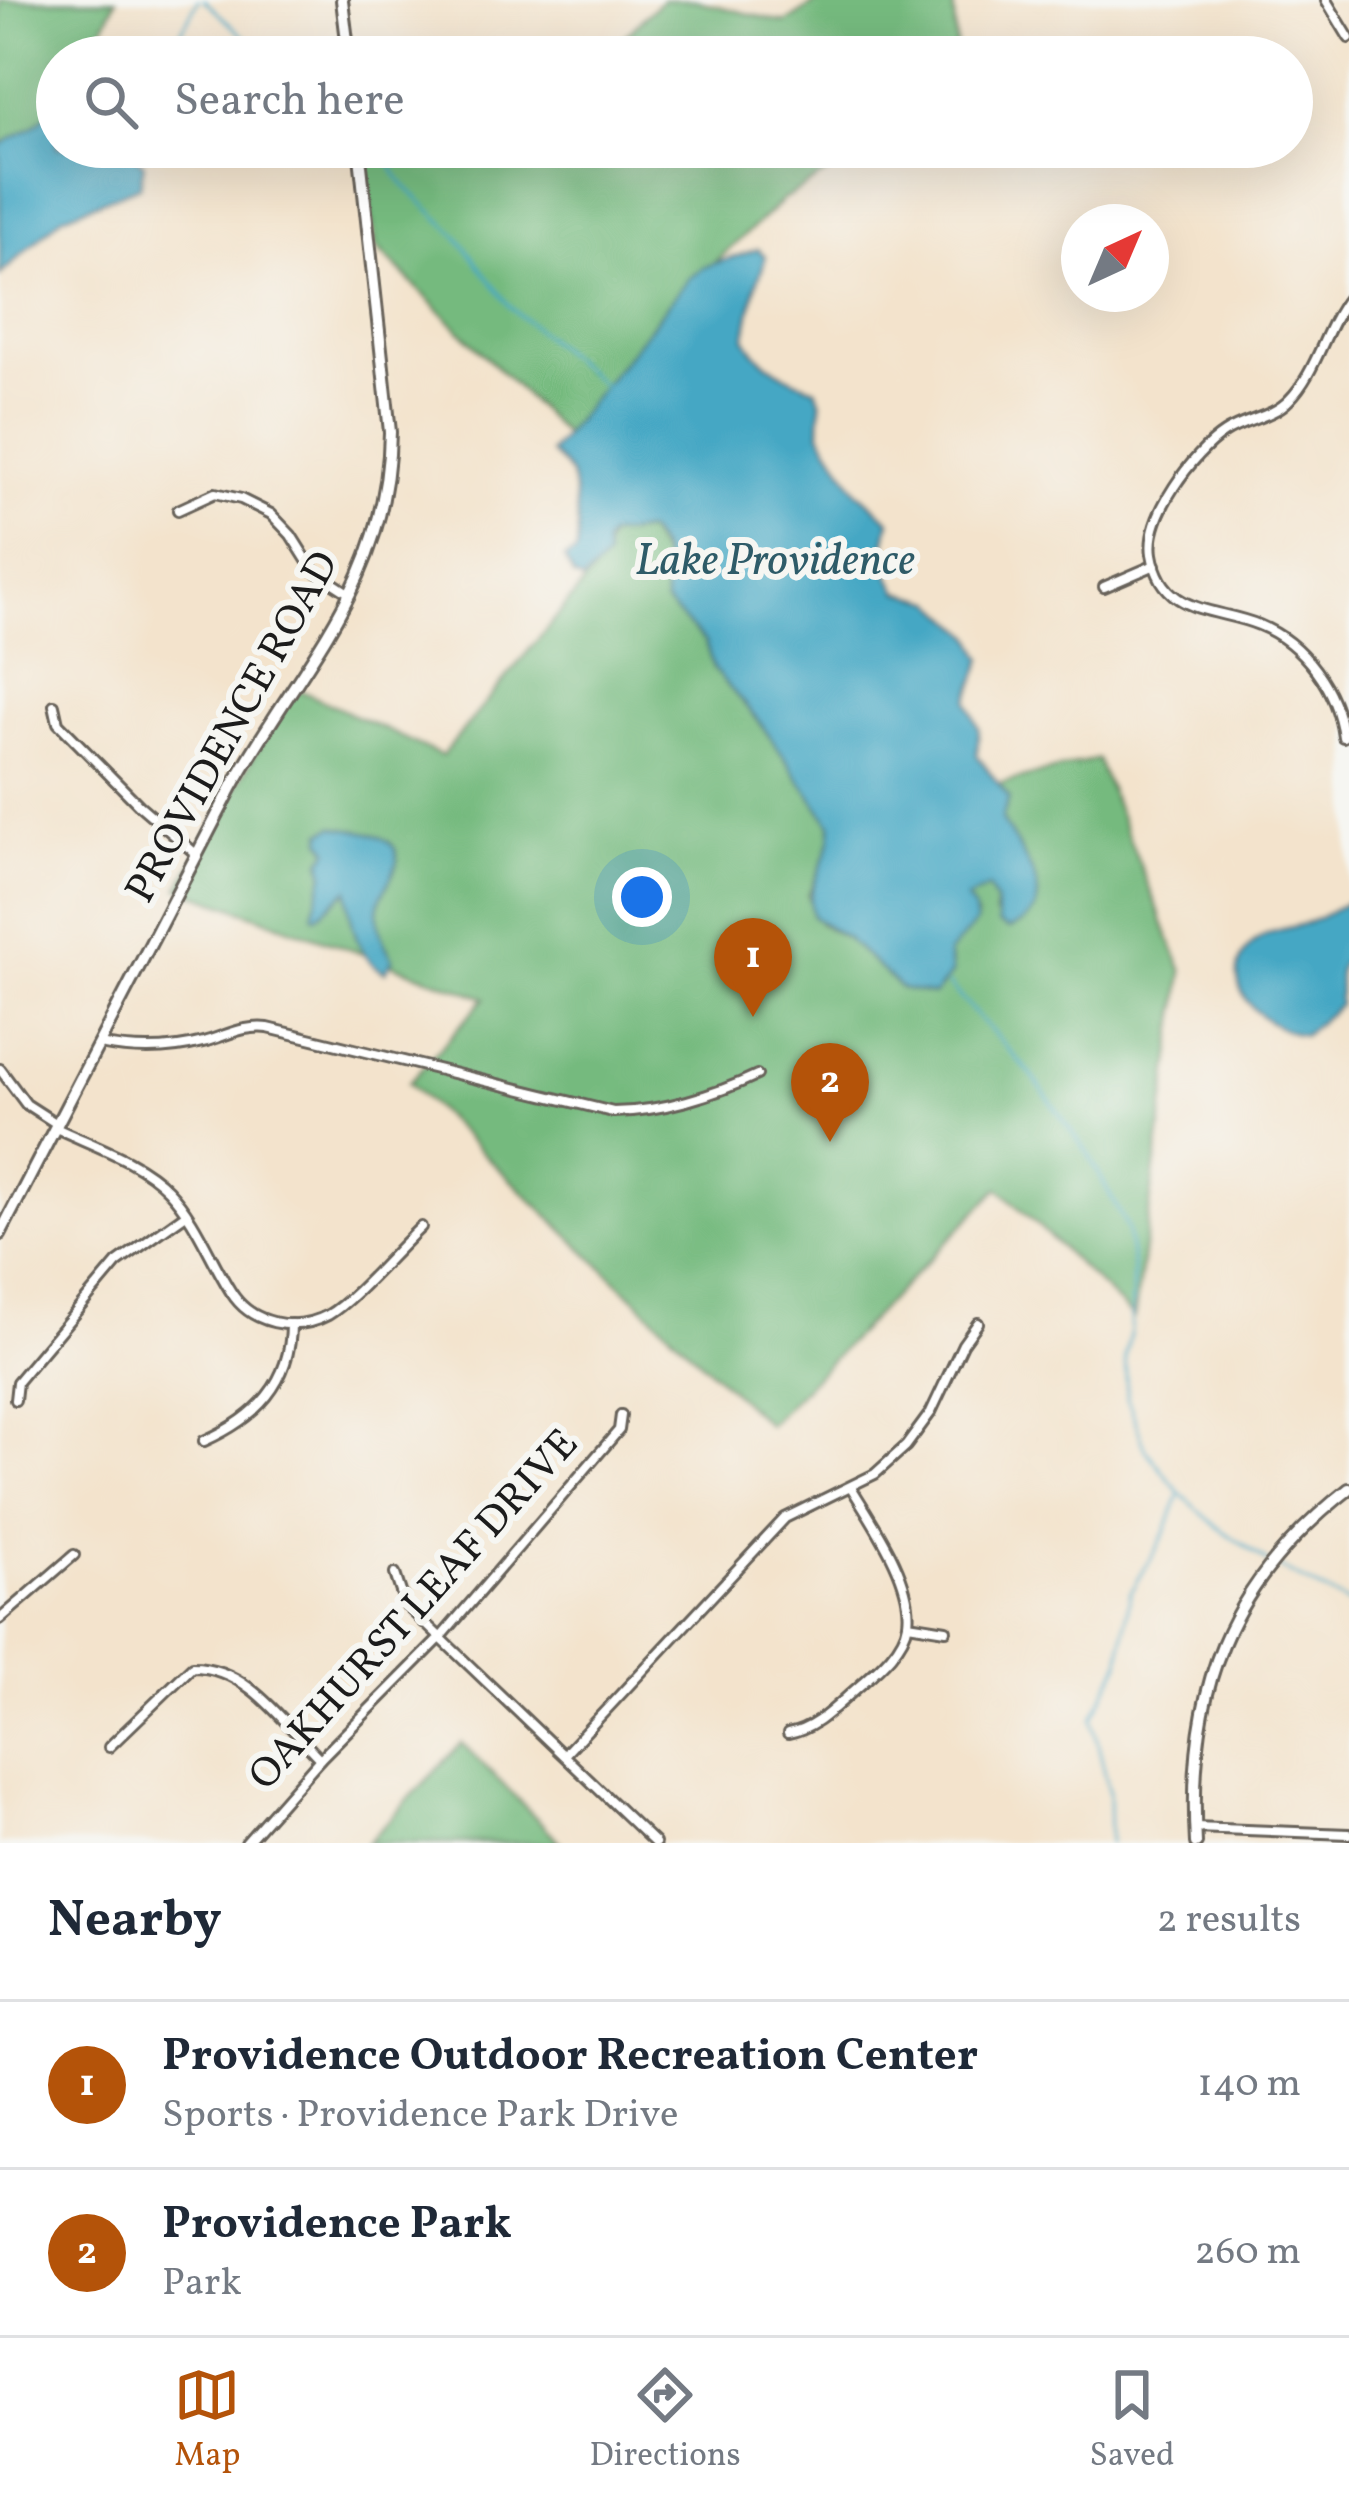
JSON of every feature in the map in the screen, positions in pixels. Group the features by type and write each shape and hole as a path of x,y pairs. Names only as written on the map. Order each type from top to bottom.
{"street":[{"path":"342,0 346,36"},
{"path":"1325,0 1349,38"},
{"name":"PROVIDENCE ROAD","path":"0,1234 255,745 352,595 376,536 390,455 386,375 361,168"},
{"path":"1343,736 1334,694 1292,647 1260,625 1190,606 1171,591 1155,565 1151,537 1158,514 1195,461 1223,433 1274,412 1292,397 1349,297"},
{"path":"178,510 207,495 223,493 264,510 291,535 322,579 352,595"},
{"path":"1104,586 1155,565"},
{"path":"54,705 58,722 139,805 198,855"},
{"path":"100,1044 155,1049 201,1042 246,1027 268,1028 613,1112 701,1095 758,1076"},
{"path":"0,1069 34,1112 147,1172 170,1191 245,1310 277,1324 303,1324 337,1309 421,1227"},
{"path":"15,1400 17,1382 117,1263 186,1214"},
{"path":"564,1755 784,1518 875,1474 906,1446 931,1412 978,1323"},
{"path":"204,1441 234,1427 280,1378 291,1352 291,1324"},
{"name":"OAKHURST LEAF DRIVE","path":"246,1843 320,1759 442,1636 620,1430 621,1415"},
{"path":"788,1734 820,1720 880,1668 908,1624 904,1591 891,1556 851,1487"},
{"path":"1196,1843 1193,1769 1198,1729 1223,1642 1270,1563 1317,1514 1349,1489"},
{"path":"0,1619 74,1555"},
{"path":"395,1574 405,1604 655,1843"},
{"path":"908,1624 946,1630"},
{"path":"109,1748 193,1667 214,1667 238,1676 320,1759"},
{"path":"1195,1828 1349,1834"}],"green space":[{"path":"0,0 116,0 99,36 36,36 36,134 0,163"},
{"path":"662,0 694,0 785,23 820,0 953,0 956,36 625,36"},
{"path":"364,168 836,168 783,200 695,281 618,368 572,442 376,247"},
{"path":"646,531 668,566 665,602 705,642 714,670 758,720 831,824 832,842 808,895 820,924 846,938 902,989 951,964 948,954 977,917 967,899 988,888 995,915 1034,911 1030,872 1002,819 1009,798 998,784 1097,759 1183,972 1134,1318 999,1188 768,1425 409,1083 485,998 179,888 293,687 442,756 591,575 610,536"},
{"path":"462,1743 561,1843 367,1843"}],"water":[{"path":"34,126 36,168 143,168 140,186 63,216 0,275 0,145"},
{"name":"Lake Providence","path":"758,249 765,256 745,337 775,369 816,388 821,403 820,433 857,491 890,520 882,561 899,592 934,601 973,637 983,658 968,701 979,729 977,755 1009,798 1002,819 1034,878 1036,907 1027,919 1009,929 998,924 988,888 967,899 976,923 948,954 952,973 934,995 902,989 846,938 813,917 811,895 828,849 831,824 758,720 714,670 705,642 665,602 664,564 654,540 646,531 610,536 604,543 606,558 583,581 574,577 564,559 576,553 576,502 569,472 550,453 689,278 704,267"},
{"path":"334,826 378,836 395,850 396,865 378,911 381,933 393,959 385,972 361,948 348,890 316,917 313,914 324,874 322,860 329,850 323,832"},
{"path":"1349,901 1349,949 1339,970 1339,1005 1304,1035 1269,1021 1244,996 1239,981 1246,951 1266,934 1312,921"}],"waterway":[{"path":"179,36 198,0"},
{"path":"204,0 243,36"},
{"path":"393,168 456,235 511,308 605,387"},
{"path":"948,984 1030,1073 1089,1155 1127,1227 1133,1269 1125,1356 1127,1398 1146,1450 1180,1493 1268,1562"},
{"path":"1110,1843 1109,1791 1092,1719 1120,1663 1130,1594 1164,1536 1179,1495"},
{"path":"1276,1566 1349,1604"}],"place":[{"name":"Providence Outdoor Recreation Center","path":"753,1017"},
{"name":"Providence Park","path":"830,1142"}]}
